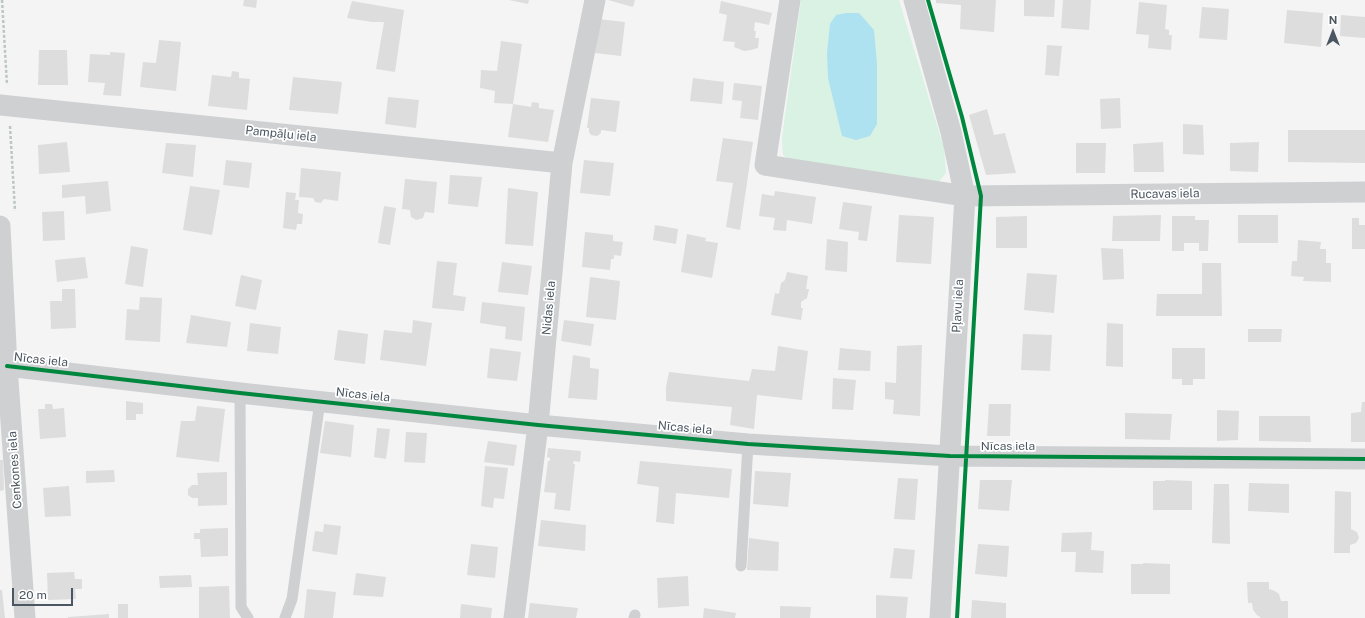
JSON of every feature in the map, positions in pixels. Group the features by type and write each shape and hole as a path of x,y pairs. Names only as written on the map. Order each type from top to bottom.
{"street":[{"name":"Nidas iela","path":"514,618 538,425 562,163 595,0"},
{"name":"Rucavas iela","path":"790,0 765,165 965,196 1365,192"},
{"name":"Pļavu iela","path":"914,0 951,132 965,196 940,618"},
{"name":"Pampāļu iela","path":"0,105 562,163"},
{"name":"Cenkones iela","path":"0,226 5,375 25,618"},
{"name":"Nīcas iela","path":"5,375 240,393 538,425 748,444 950,456 1365,459"}],"lane":[{"path":"240,393 241,607 248,618"},
{"path":"285,618 292,600 320,401"},
{"path":"741,566 748,444"}],"green space":[{"path":"801,0 899,0 944,148 946,173 937,184 800,167 783,155 782,138"}],"water":[{"path":"859,13 874,30 877,64 877,124 870,136 856,140 842,136 828,78 827,53 830,24 836,15"}],"building":[{"path":"244,0 257,0 256,8 243,6"},
{"path":"509,0 529,0 528,4"},
{"path":"608,0 635,0 633,7"},
{"path":"936,0 996,0 994,32 960,29 961,5 936,3"},
{"path":"1024,0 1055,0 1054,17 1024,16"},
{"path":"1063,0 1091,0 1089,30 1061,28"},
{"path":"352,1 404,10 395,72 376,69 384,22 372,22 347,18"},
{"path":"721,1 772,13 769,25 755,22 755,38 759,38 758,48 744,51 734,47 735,42 723,41 727,15 719,13"},
{"path":"1139,2 1167,5 1165,29 1169,30 1169,35 1172,35 1171,50 1148,48 1149,35 1136,34"},
{"path":"1202,7 1229,9 1227,40 1199,38"},
{"path":"1287,10 1323,13 1321,47 1284,43"},
{"path":"1341,15 1365,17 1365,38 1340,36"},
{"path":"598,19 625,22 621,56 595,53"},
{"path":"159,40 181,42 176,91 140,87 143,62 156,63"},
{"path":"501,41 522,44 513,104 494,103 495,91 480,88 481,70 497,71"},
{"path":"1047,45 1062,46 1059,76 1045,75"},
{"path":"39,50 67,50 68,85 38,85"},
{"path":"110,52 125,53 121,96 103,95 105,83 88,82 90,54 110,55"},
{"path":"232,71 239,72 239,78 250,79 247,110 208,106 212,75 231,77"},
{"path":"293,77 342,82 338,114 289,110"},
{"path":"693,78 724,82 722,104 690,101"},
{"path":"734,83 762,86 758,120 740,118 742,101 732,100"},
{"path":"388,97 419,100 416,128 385,124"},
{"path":"591,98 620,101 616,132 601,130 601,133 597,136 591,135 589,128 587,128"},
{"path":"1120,98 1121,128 1101,129 1100,99"},
{"path":"532,102 539,103 539,108 554,110 548,142 508,137 513,104 531,107"},
{"path":"987,109 994,135 1005,133 1016,173 986,175 969,115"},
{"path":"1183,124 1203,125 1204,155 1183,154"},
{"path":"1288,130 1365,130 1365,163 1288,162"},
{"path":"723,138 753,142 740,230 726,227 733,183 716,181"},
{"path":"67,142 70,172 39,174 38,145"},
{"path":"1163,142 1164,172 1134,172 1133,144"},
{"path":"1259,142 1258,172 1230,171 1230,143"},
{"path":"166,143 196,145 193,177 162,173"},
{"path":"1076,143 1106,143 1105,173 1076,173"},
{"path":"226,160 252,163 249,188 223,185"},
{"path":"584,160 614,163 610,196 580,193"},
{"path":"301,168 341,172 338,201 324,199 321,203 315,202 313,198 299,197"},
{"path":"450,175 482,177 478,207 448,204"},
{"path":"405,179 437,182 434,213 425,212 423,218 416,220 411,217 410,210 402,209"},
{"path":"108,181 111,211 86,214 85,196 62,198 62,185"},
{"path":"190,186 220,190 212,235 183,230"},
{"path":"508,188 538,192 533,246 505,244"},
{"path":"775,191 816,197 812,224 787,220 786,231 773,230 775,218 759,216 762,194 774,196"},
{"path":"286,192 296,193 295,200 299,200 298,213 303,214 302,224 297,224 296,230 283,228"},
{"path":"843,202 872,206 867,241 858,240 859,232 839,229"},
{"path":"384,206 396,208 390,245 378,243"},
{"path":"64,211 65,240 43,241 42,212"},
{"path":"899,215 934,217 931,264 896,262"},
{"path":"1161,215 1160,241 1112,241 1113,216"},
{"path":"1238,215 1278,215 1278,243 1238,243"},
{"path":"1027,216 1027,248 996,248 996,217"},
{"path":"1172,216 1195,216 1195,220 1209,220 1208,251 1199,251 1199,243 1184,243 1184,251 1172,251"},
{"path":"1352,218 1359,218 1359,225 1365,225 1365,249 1352,249"},
{"path":"655,225 678,229 676,244 653,240"},
{"path":"585,232 613,235 613,241 623,242 621,256 614,255 614,259 611,259 610,270 582,267"},
{"path":"687,234 706,238 705,241 718,243 712,278 681,272"},
{"path":"827,239 848,242 847,272 825,270"},
{"path":"1298,240 1321,242 1320,249 1326,249 1326,263 1331,263 1331,282 1303,281 1304,277 1291,276 1292,261 1297,261"},
{"path":"131,246 148,249 143,287 125,284"},
{"path":"1101,248 1123,249 1124,279 1103,280"},
{"path":"85,257 88,278 57,282 55,260"},
{"path":"437,261 457,263 453,295 466,297 464,311 432,308"},
{"path":"502,262 532,266 528,295 498,292"},
{"path":"1202,263 1221,263 1222,316 1156,316 1157,294 1202,294"},
{"path":"787,272 808,276 806,289 809,289 807,298 801,302 801,308 803,308 801,320 771,315 775,293 779,294 781,283 785,280"},
{"path":"1027,273 1057,275 1054,313 1024,310"},
{"path":"241,275 262,280 256,310 235,306"},
{"path":"590,277 620,281 616,320 586,317"},
{"path":"62,289 75,289 76,328 51,329 50,301 62,301"},
{"path":"140,297 162,298 160,342 125,340 127,309 139,310"},
{"path":"482,302 525,307 522,341 505,339 506,327 480,323"},
{"path":"191,315 231,322 227,347 186,343"},
{"path":"413,320 432,323 426,366 380,360 384,330 412,333"},
{"path":"564,320 594,324 591,346 561,341"},
{"path":"250,323 281,327 278,354 247,351"},
{"path":"1107,323 1123,324 1123,367 1106,366"},
{"path":"1248,329 1282,329 1281,342 1248,342"},
{"path":"338,330 368,334 365,364 334,360"},
{"path":"1023,334 1052,335 1050,371 1021,370"},
{"path":"922,345 920,416 893,414 894,400 885,399 885,382 896,383 897,346"},
{"path":"778,346 808,351 802,400 757,395 754,429 730,425 732,407 666,401 666,387 669,372 749,381 752,369 775,371"},
{"path":"490,348 521,352 517,381 487,378"},
{"path":"840,348 871,351 870,371 838,370"},
{"path":"1172,348 1205,348 1205,379 1193,379 1193,385 1182,385 1182,379 1172,379"},
{"path":"573,355 590,358 590,368 599,369 597,400 568,398"},
{"path":"833,378 856,380 853,410 832,409"},
{"path":"126,401 143,403 143,414 136,414 136,420 126,420"},
{"path":"1362,402 1365,402 1365,442 1351,442 1351,413 1361,412"},
{"path":"45,404 52,404 53,409 64,408 66,437 40,439 38,409 45,409"},
{"path":"989,404 1011,404 1010,436 987,436"},
{"path":"197,406 225,409 219,462 176,457 181,421 195,421"},
{"path":"1217,410 1239,411 1238,440 1217,441"},
{"path":"1125,413 1172,414 1170,440 1125,439"},
{"path":"1259,416 1310,416 1311,442 1259,441"},
{"path":"325,421 354,425 351,457 320,453"},
{"path":"377,428 390,429 386,459 374,457"},
{"path":"406,432 427,433 425,463 404,462"},
{"path":"488,441 517,445 514,466 484,462"},
{"path":"548,448 581,451 580,462 574,461 573,464 575,464 570,511 554,509 556,493 544,492 548,461 550,461 550,458 547,457"},
{"path":"0,460 3,460 4,490 0,491"},
{"path":"640,461 732,469 729,498 676,493 674,524 656,522 659,487 637,484"},
{"path":"485,466 508,468 504,499 494,498 493,508 481,506"},
{"path":"114,470 115,482 86,483 86,471"},
{"path":"755,471 791,473 788,507 753,504"},
{"path":"227,472 227,505 198,506 198,498 192,498 188,495 188,489 192,485 198,485 197,473"},
{"path":"898,478 918,479 915,520 894,519"},
{"path":"980,480 1012,480 1009,511 978,509"},
{"path":"1153,481 1192,481 1192,510 1153,510"},
{"path":"1249,483 1289,484 1289,513 1248,511"},
{"path":"1214,484 1229,484 1230,544 1212,543"},
{"path":"69,486 71,516 45,517 43,488"},
{"path":"1335,491 1351,492 1351,529 1357,532 1359,538 1356,543 1350,545 1350,553 1334,553"},
{"path":"541,520 586,525 585,551 538,546"},
{"path":"324,524 341,526 337,555 312,551 315,531 323,532"},
{"path":"228,528 228,556 201,557 200,539 194,539 194,533 200,533 200,529"},
{"path":"1092,532 1091,550 1104,551 1103,573 1075,572 1076,552 1061,552 1062,533"},
{"path":"749,538 779,542 778,571 747,570"},
{"path":"471,544 498,547 495,578 467,575"},
{"path":"978,544 1009,546 1007,577 975,574"},
{"path":"894,548 915,550 912,579 890,578"},
{"path":"1131,564 1170,564 1170,594 1131,594"},
{"path":"74,572 75,579 82,579 82,589 75,589 76,599 48,600 47,573"},
{"path":"356,573 386,577 383,597 353,595"},
{"path":"191,575 192,587 160,588 159,576"},
{"path":"688,576 689,606 658,608 657,578"},
{"path":"1247,582 1269,582 1269,589 1279,594 1281,601 1288,601 1288,618 1261,618 1257,615 1253,610 1252,603 1248,603"},
{"path":"229,586 230,618 199,618 199,587"},
{"path":"307,589 336,592 333,618 304,618"},
{"path":"0,590 2,590 5,618 0,618"},
{"path":"876,595 908,597 906,618 876,618"},
{"path":"972,600 1006,603 1006,618 971,618"},
{"path":"530,603 578,608 576,618 528,618"},
{"path":"118,604 128,604 128,618 118,618"},
{"path":"461,604 492,608 491,618 460,618"},
{"path":"780,606 811,607 810,618 780,618"},
{"path":"704,608 736,613 735,618 703,618"},
{"path":"109,614 109,618 68,618 68,617"}],"cycle path":[{"path":"928,0 962,117 981,196 957,618"},
{"path":"7,366 538,425 748,444 950,456 1365,459"}]}
